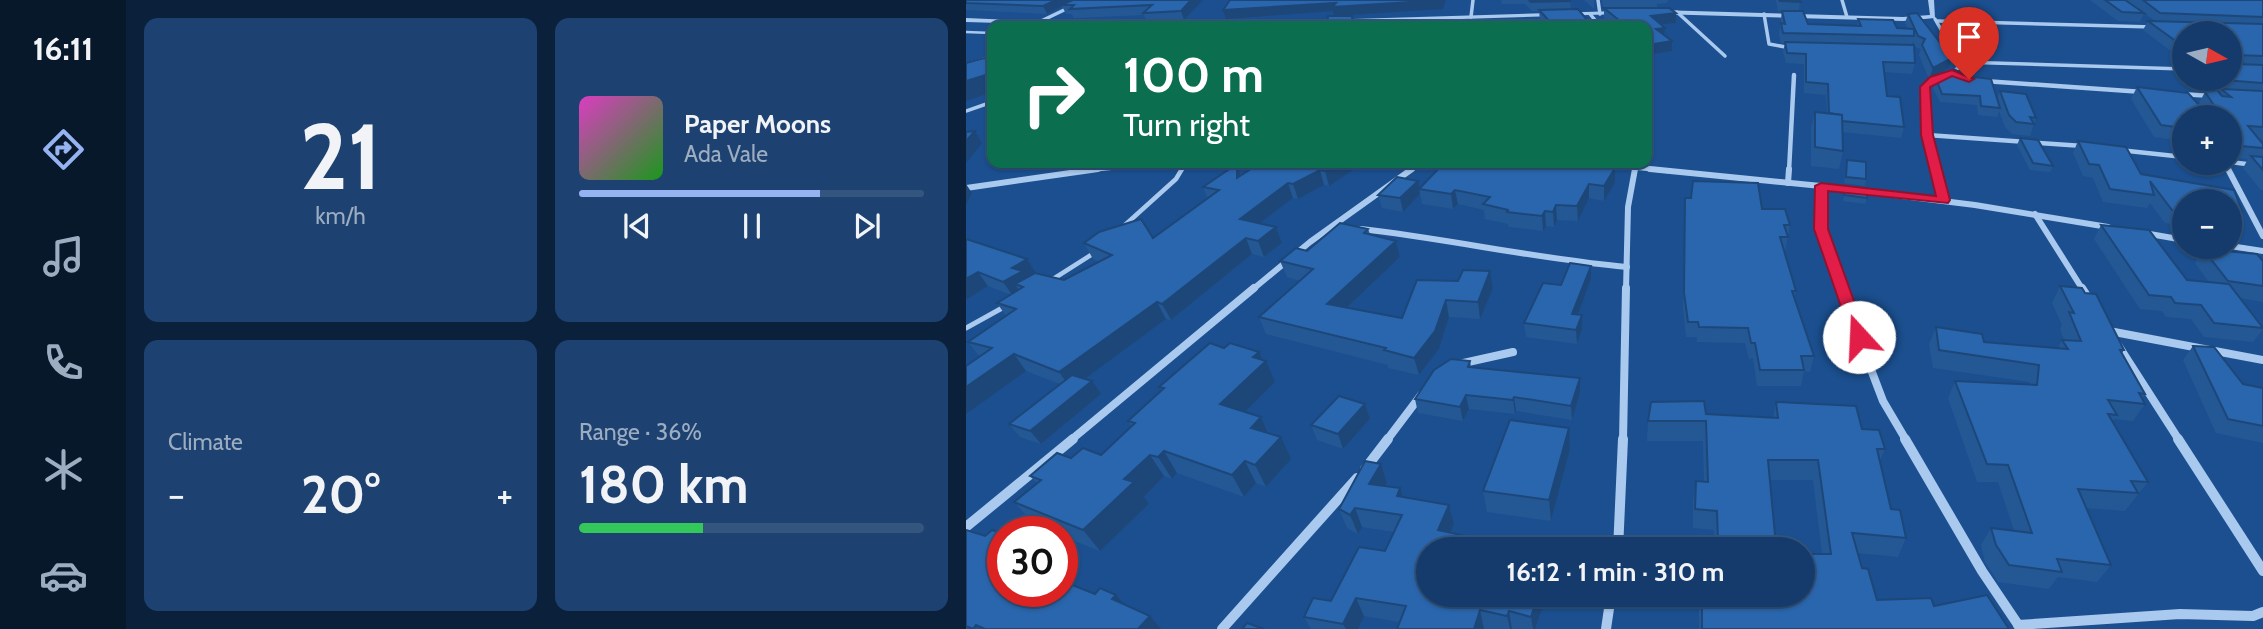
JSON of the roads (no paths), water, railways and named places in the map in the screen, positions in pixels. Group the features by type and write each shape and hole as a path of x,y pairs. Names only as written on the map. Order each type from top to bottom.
{"street":[{"path":"1041,21 1085,0"},
{"path":"1471,17 1473,0"},
{"path":"1598,0 1600,14"},
{"path":"1842,0 1847,17"},
{"path":"1931,0 1935,19 1962,66 1952,73 1933,79 1925,87 1927,135 1944,200"},
{"path":"1650,12 2155,27 2146,20"},
{"path":"1677,12 1726,56"},
{"path":"1430,21 1471,17 1632,13"},
{"path":"1764,14 1769,44 1779,48 1793,48"},
{"path":"1590,15 1595,21"},
{"path":"966,20 990,21"},
{"path":"1960,62 2172,69"},
{"path":"1952,73 1961,78"},
{"path":"1788,183 1794,75"},
{"path":"1981,81 2153,93"},
{"path":"2166,93 2227,97"},
{"path":"2179,94 2187,100"},
{"path":"1927,135 2091,147"},
{"path":"2105,149 2172,156"},
{"path":"2242,164 2263,166"},
{"path":"966,188 1107,168"},
{"path":"966,527 1235,303 1413,168"},
{"path":"1619,537 1626,386 1624,341 1628,207 1635,168 1944,200 2122,229"},
{"path":"2233,175 2263,236"},
{"path":"1821,186 1821,229 1828,257 1882,401 1960,536 2020,627 2180,614 2253,616 2263,612"},
{"path":"2035,214 2095,307"},
{"path":"1335,225 1432,237 1550,260 1627,267"},
{"path":"2134,231 2172,238"},
{"path":"2242,248 2263,251"},
{"path":"2102,319 2263,571"},
{"path":"2109,331 2263,360"},
{"path":"1444,372 1454,365 1513,352"},
{"path":"1222,629 1334,507 1425,389"},
{"path":"1606,629 1609,607"}],"lane":[{"path":"966,32 987,33"},
{"path":"966,64 987,58"},
{"path":"966,111 987,104"},
{"path":"1118,232 1176,179 1183,168"},
{"path":"1040,287 1071,270 1103,245"},
{"path":"966,328 1008,304"}]}
